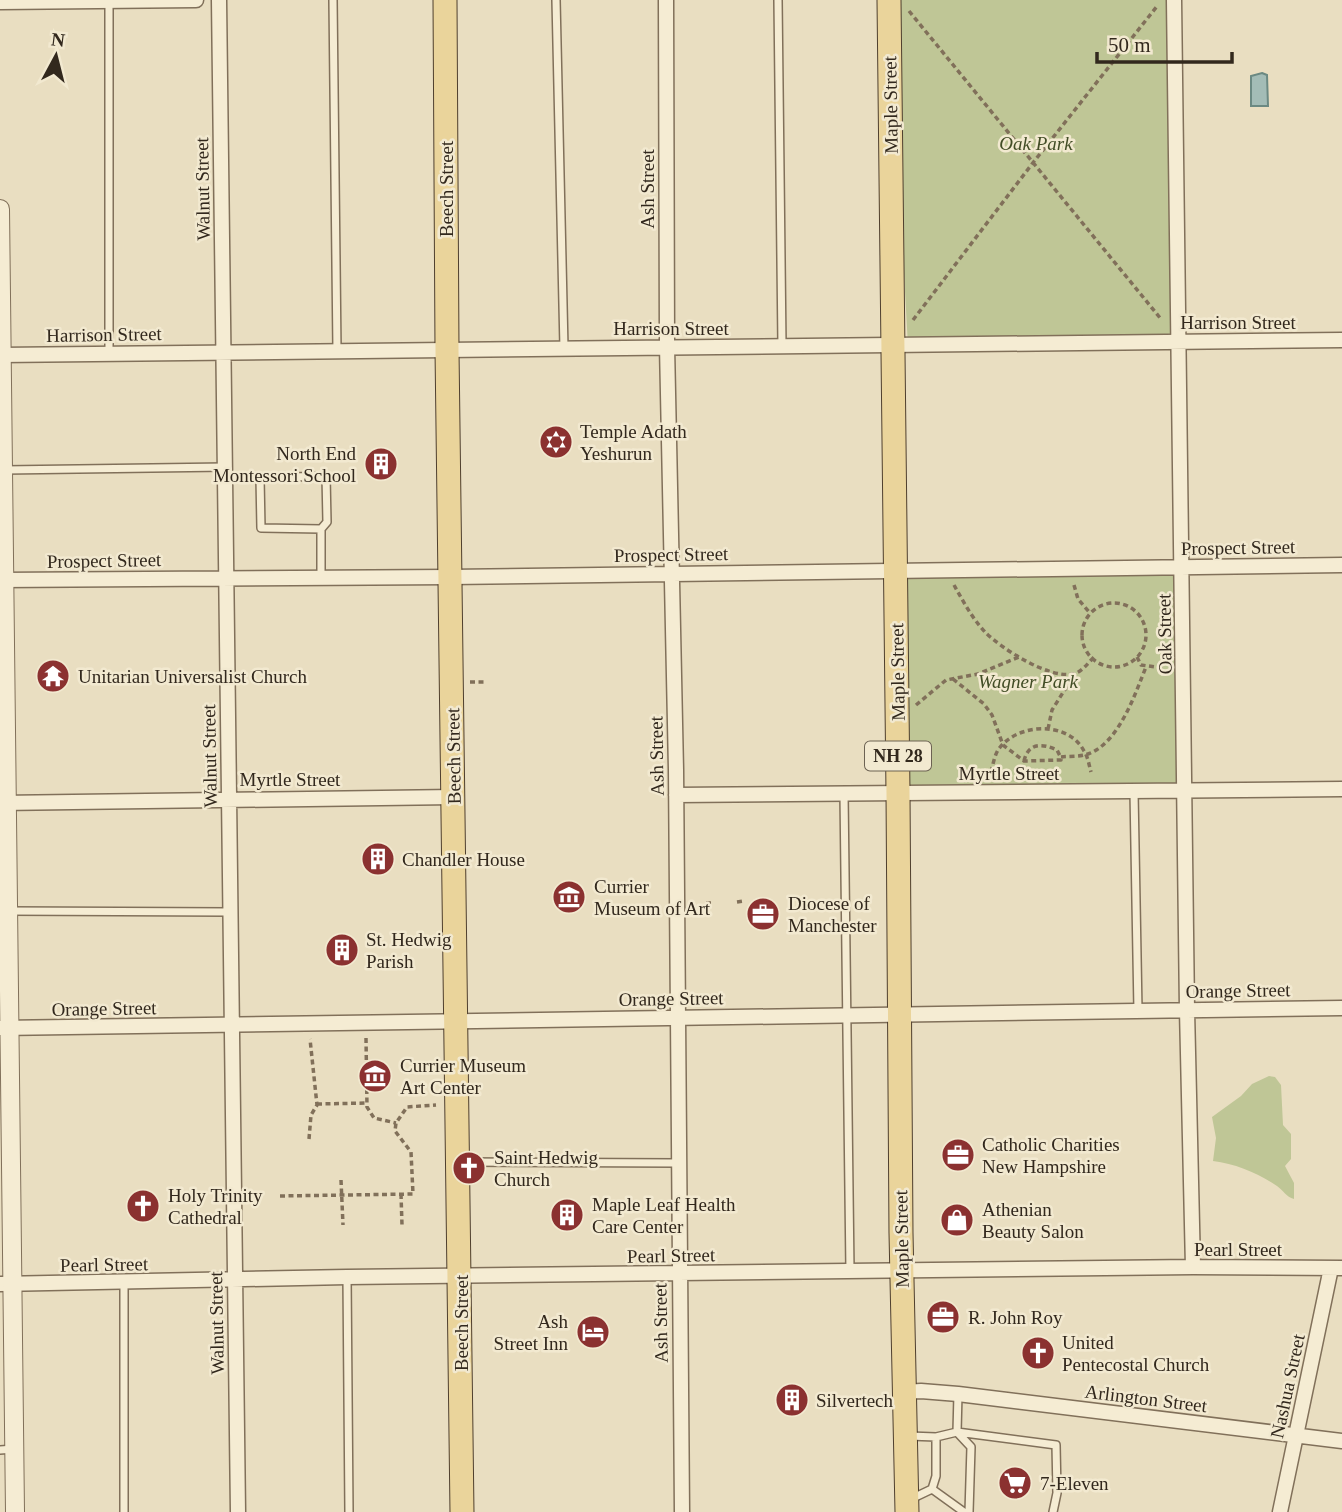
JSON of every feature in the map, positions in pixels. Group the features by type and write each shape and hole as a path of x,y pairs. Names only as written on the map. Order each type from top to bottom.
{"main road":[{"name":"Beech Street","path":"445,0 462,1512"},
{"name":"Maple Street","path":"897,4 892,346 903,1392 907,1506"}],"street":[{"path":"0,2 196,0"},
{"name":"Walnut Street","path":"219,0 238,1512"},
{"name":"Ash Street","path":"666,0 667,346 676,795 682,1512"},
{"name":"Oak Street","path":"1174,0 1187,1010 1193,1268"},
{"path":"0,209 7,1450 15,1512"},
{"name":"Harrison Street","path":"1,355 1342,340"},
{"name":"Prospect Street","path":"3,580 1342,565"},
{"name":"Myrtle Street","path":"676,795 1342,789"},
{"name":"Myrtle Street","path":"4,803 454,797"},
{"name":"Orange Street","path":"5,1028 1342,1008"},
{"name":"Pearl Street","path":"6,1284 347,1277 1337,1268"},
{"name":"Nashua Street","path":"1280,1512 1337,1268"},
{"name":"Arlington Street","path":"903,1392 958,1394 1342,1441"}],"lane":[{"path":"333,0 337,351"},
{"path":"556,0 564,348"},
{"path":"778,0 782,347"},
{"path":"109,1 109,354"},
{"path":"1,470 226,467"},
{"path":"321,529 261,528 260,478 326,476 327,522 321,529 321,577"},
{"path":"1134,792 1138,1011"},
{"path":"844,794 850,1272"},
{"path":"5,911 230,912"},
{"path":"459,1162 678,1163"},
{"path":"347,1277 349,1512"},
{"path":"124,1283 124,1512"},
{"path":"932,1489 967,1512 971,1447 957,1432 958,1394"},
{"path":"905,1436 936,1437 957,1432 1056,1445 1057,1493 1054,1512"},
{"path":"907,1506 932,1489 936,1476 936,1437"}],"path":[{"path":"897,4 1167,326"},
{"path":"908,327 1032,164 1159,4"},
{"path":"1074,584 1078,599 1090,614"},
{"path":"954,585 984,631 1019,657 1045,669 1071,674 1083,669 1094,657"},
{"path":"1112,603 1126,606 1141,616 1145,627 1145,641 1137,657 1128,664 1116,667 1102,663 1094,657 1086,647 1083,632 1090,614 1098,607 1112,603"},
{"path":"913,707 941,683 978,674 1019,657"},
{"path":"1137,657 1141,665 1164,668"},
{"path":"953,678 992,715 1003,746 1024,761 1060,760 1060,757 1086,755 1097,750 1118,727 1146,667"},
{"path":"1048,729 1052,710 1069,683 1071,674"},
{"path":"468,682 487,682"},
{"path":"991,772 997,752 1013,736 1024,731 1048,729 1075,740 1086,755 1091,772"},
{"path":"1024,761 1030,747 1040,745 1057,750 1060,757"},
{"path":"737,902 744,901"},
{"path":"706,903 713,903"},
{"path":"366,1038 367,1103 373,1118 396,1123"},
{"path":"309,1139 311,1115 317,1104 310,1039"},
{"path":"317,1104 367,1103"},
{"path":"280,1196 413,1194 411,1152 395,1131 396,1123 407,1107 436,1105"},
{"path":"382,1122 382,1128"},
{"path":"341,1180 343,1225"},
{"path":"401,1194 402,1225"}],"green space":[{"name":"Oak Park","path":"889,0 1174,0 1178,340 908,346"},
{"name":"Wagner Park","path":"1183,566 1185,791 898,793 896,570"},
{"path":"1269,1076 1275,1077 1281,1085 1283,1125 1291,1134 1291,1159 1285,1166 1294,1183 1294,1199 1254,1173 1213,1161 1216,1138 1212,1117 1241,1096 1252,1084"}],"water":[{"path":"1262,73 1267,75 1268,106 1251,106 1251,76"}],"place":[{"name":"Temple Adath Yeshurun","path":"556,442"},
{"name":"North End Montessori School","path":"381,464"},
{"name":"Unitarian Universalist Church","path":"53,676"},
{"name":"Chandler House","path":"378,859"},
{"name":"Currier Museum of Art","path":"569,897"},
{"name":"Diocese of Manchester","path":"763,914"},
{"name":"St. Hedwig Parish","path":"342,950"},
{"name":"Currier Museum Art Center","path":"375,1076"},
{"name":"Catholic Charities New Hampshire","path":"958,1155"},
{"name":"Saint Hedwig Church","path":"469,1168"},
{"name":"Holy Trinity Cathedral","path":"143,1206"},
{"name":"Maple Leaf Health Care Center","path":"567,1215"},
{"name":"Athenian Beauty Salon","path":"957,1220"},
{"name":"R. John Roy","path":"943,1317"},
{"name":"Ash Street Inn","path":"593,1332"},
{"name":"United Pentecostal Church","path":"1038,1353"},
{"name":"Silvertech","path":"792,1400"},
{"name":"7-Eleven","path":"1015,1483"}]}
